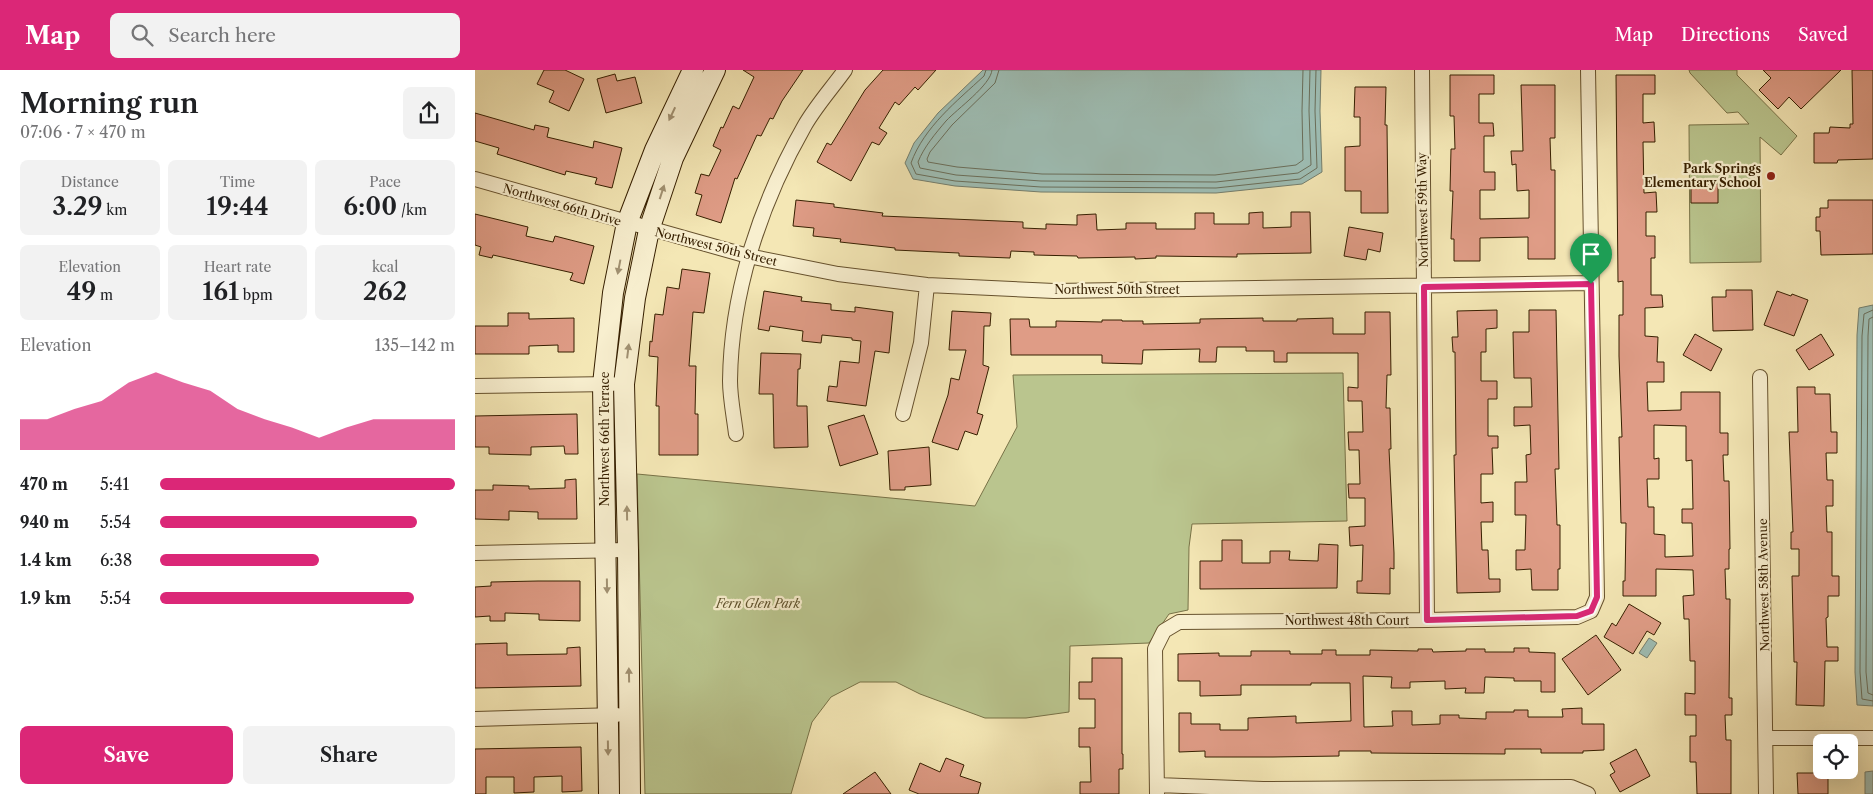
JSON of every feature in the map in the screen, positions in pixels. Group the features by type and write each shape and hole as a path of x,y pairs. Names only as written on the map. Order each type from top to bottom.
{"street":[{"name":"Northwest 66th Terrace","path":"609,794 603,384 613,294 627,223 655,150 693,70"},
{"name":"Northwest 66th Terrace","path":"630,794 628,550 624,384 635,298 649,230 673,158 715,70"},
{"path":"736,434 730,382 734,328 748,256 772,192 806,124 845,70"},
{"name":"Northwest 59th Way","path":"1422,70 1427,620"},
{"path":"1588,70 1591,284"},
{"name":"Northwest 66th Drive","path":"475,179 649,230"},
{"name":"Northwest 50th Street","path":"649,230 748,256 838,274 927,285 1055,291 1591,284"},
{"name":"Northwest 48th Court","path":"1157,790 1155,649 1164,631 1179,622 1427,620 1577,616 1591,611 1597,597 1591,284"},
{"path":"903,414 921,343 927,285"},
{"name":"Northwest 58th Avenue","path":"1761,377 1766,794"},
{"path":"475,386 624,384"},
{"path":"475,553 628,550"},
{"path":"475,719 630,715"},
{"path":"1766,738 1873,738"},
{"path":"1157,790 1429,790 1571,787 1588,794"}],"green space":[{"path":"1689,70 1737,70 1737,75 1797,136 1781,155 1760,137 1761,262 1690,263 1689,125 1749,124 1738,112 1727,113"},
{"name":"Fern Glen Park","path":"1343,373 1347,521 1192,524 1189,547 1188,610 1169,614 1149,643 1070,646 1069,712 1026,718 985,718 920,694 896,682 860,682 831,697 812,722 791,794 645,794 637,474 975,506 1017,427 1013,375"}],"water":[{"path":"983,70 1321,70 1322,172 1302,184 1216,193 1041,192 955,186 913,179 905,163 914,143 938,113"},
{"path":"1873,305 1873,706 1857,705 1855,672 1857,335 1859,308"},
{"path":"1649,638 1657,643 1647,658 1639,653"},
{"path":"1873,771 1873,794 1865,794 1865,772"}],"building":[{"path":"544,70 565,70 584,79 569,111 549,102 554,91 537,84"},
{"path":"743,70 803,70 782,101 773,119 770,118 761,136 757,135 737,179 735,178 721,223 696,215 702,195 695,193 701,174 709,176 721,150 713,146 721,127 723,128 733,106 739,109 754,77"},
{"path":"883,70 936,70 918,90 915,87 899,105 895,102 879,128 887,133 879,145 872,142 851,181 817,162 827,143 831,145 865,90"},
{"path":"1763,70 1841,70 1801,109 1789,97 1778,109 1759,90 1771,78"},
{"path":"1852,70 1873,70 1873,159 1838,160 1837,163 1814,163 1814,133 1829,133 1830,127 1850,128 1850,124 1853,124"},
{"path":"615,74 617,81 635,77 642,103 606,113 597,79"},
{"path":"1450,75 1494,75 1494,94 1479,94 1479,123 1493,123 1494,136 1484,136 1484,172 1495,172 1495,190 1480,190 1480,219 1529,218 1529,190 1517,191 1516,164 1512,165 1511,151 1523,151 1521,85 1555,85 1555,138 1550,138 1551,170 1555,170 1555,259 1528,259 1528,237 1480,238 1480,261 1454,261 1454,239 1451,239 1453,191 1450,191 1451,149 1455,149 1454,116 1450,116"},
{"path":"1616,75 1655,75 1655,94 1643,94 1643,123 1654,122 1655,142 1643,142 1644,193 1656,192 1657,212 1646,212 1646,236 1655,236 1655,258 1651,258 1651,295 1662,295 1663,307 1645,308 1645,336 1658,337 1657,362 1664,362 1664,382 1647,382 1648,411 1681,410 1681,392 1720,392 1720,433 1728,433 1728,455 1723,455 1724,481 1729,481 1730,549 1729,569 1725,569 1726,599 1730,599 1729,698 1732,698 1732,715 1725,715 1726,740 1731,740 1731,794 1697,794 1696,762 1690,762 1690,736 1696,736 1696,715 1685,715 1685,693 1695,694 1695,661 1690,661 1689,619 1684,619 1683,596 1694,595 1693,570 1656,569 1656,596 1623,596 1626,523 1621,523 1619,437 1622,437 1619,315 1623,315 1623,281 1618,282","holes":["1654,425 1686,426 1686,461 1692,460 1693,509 1682,509 1682,523 1692,523 1693,556 1665,557 1665,535 1654,534 1654,507 1648,507 1647,479 1659,479 1659,458 1654,459"]},
{"path":"1355,87 1386,87 1385,125 1387,125 1388,213 1361,213 1361,191 1345,191 1345,147 1360,146 1360,117 1354,117"},
{"path":"475,113 534,130 535,125 549,128 547,137 593,148 594,141 622,148 612,188 595,184 597,178 566,171 565,175 497,154 499,148 475,141"},
{"path":"1718,184 1718,203 1691,203 1691,185"},
{"path":"796,200 834,204 834,207 883,213 882,216 1023,222 1023,228 1046,229 1046,224 1077,225 1077,215 1096,214 1097,230 1126,229 1126,223 1156,223 1156,229 1195,229 1195,213 1214,213 1214,224 1249,224 1249,213 1263,212 1263,228 1291,227 1291,212 1310,212 1311,253 1237,254 1237,257 1156,256 1156,258 1135,259 1135,257 1078,258 1077,256 1034,255 1034,252 1011,251 1010,258 959,256 959,253 895,250 895,248 840,242 841,239 813,236 814,228 793,226"},
{"path":"1828,200 1873,200 1873,254 1821,255 1820,231 1816,231 1816,217 1820,217 1820,208 1828,208"},
{"path":"475,214 528,227 526,236 553,242 555,236 594,246 584,284 570,280 573,273 493,255 492,258 479,255 481,247 475,245"},
{"path":"1349,227 1383,233 1380,252 1368,249 1366,260 1344,256"},
{"path":"682,269 710,273 704,313 693,312 689,366 696,366 695,414 698,414 698,455 659,455 659,406 656,406 658,357 649,356 650,341 652,342 655,314 663,315 667,287 679,289"},
{"path":"1726,290 1752,290 1753,330 1713,331 1712,297 1726,297"},
{"path":"764,291 802,297 801,301 831,304 831,310 855,312 855,307 893,312 889,353 875,351 866,406 827,401 829,386 837,387 840,361 859,363 861,341 852,340 852,338 822,335 821,343 802,341 803,331 770,326 769,331 758,329"},
{"path":"1777,291 1808,300 1794,336 1764,325"},
{"path":"1497,310 1497,328 1486,329 1486,352 1481,352 1481,381 1497,381 1497,399 1488,399 1488,436 1498,436 1498,448 1492,448 1493,474 1481,474 1481,503 1493,502 1493,522 1481,522 1482,550 1488,550 1489,579 1500,579 1500,592 1457,593 1454,455 1456,455 1455,352 1453,352 1452,337 1458,337 1457,311"},
{"path":"1529,310 1556,310 1559,469 1555,469 1557,525 1560,525 1558,590 1532,590 1531,569 1516,570 1516,550 1525,550 1526,515 1515,515 1515,482 1527,482 1526,455 1531,454 1530,425 1514,426 1514,407 1532,407 1531,378 1514,378 1513,332 1529,332"},
{"path":"952,311 991,313 990,326 984,326 983,365 989,367 977,413 983,415 977,435 965,431 958,450 932,442 948,395 951,378 959,380 966,350 949,350"},
{"path":"1365,312 1390,312 1391,375 1387,375 1386,408 1390,408 1391,449 1389,449 1394,569 1390,568 1390,594 1357,593 1357,581 1362,581 1363,545 1350,546 1349,527 1365,526 1365,498 1349,498 1348,484 1360,484 1359,450 1349,450 1348,432 1363,432 1362,401 1348,401 1348,387 1358,388 1358,353 1287,353 1287,362 1274,362 1274,351 1246,351 1246,347 1217,347 1216,362 1199,362 1200,349 1143,350 1142,364 1102,363 1102,355 1011,355 1010,319 1029,319 1030,327 1056,327 1056,321 1102,322 1102,320 1122,320 1143,321 1143,324 1200,323 1200,319 1263,318 1263,321 1297,321 1297,319 1333,318 1333,334 1365,334"},
{"path":"508,313 529,313 529,319 574,318 574,352 558,352 558,345 529,346 529,354 475,354 475,326 508,326"},
{"path":"1695,334 1722,349 1711,371 1683,355"},
{"path":"1821,334 1834,355 1809,370 1796,350"},
{"path":"761,353 801,354 800,369 798,369 797,406 807,406 808,447 774,448 773,394 759,394"},
{"path":"1797,387 1815,387 1815,394 1830,394 1831,432 1837,432 1837,453 1826,453 1827,480 1833,480 1833,506 1826,506 1827,532 1832,532 1832,576 1839,576 1839,596 1828,596 1828,617 1826,618 1827,647 1838,647 1838,661 1825,661 1824,706 1796,705 1797,662 1794,662 1792,576 1799,576 1799,549 1791,549 1791,532 1793,532 1789,432 1798,432"},
{"path":"577,414 578,454 565,454 564,446 531,447 531,455 489,454 489,447 475,447 475,416"},
{"path":"864,415 878,454 840,466 828,426"},
{"path":"929,447 931,485 905,487 905,490 890,490 888,451"},
{"path":"576,479 577,519 538,519 538,512 509,511 509,520 475,519 475,490 493,490 493,485 529,486 529,489 565,488 565,480"},
{"path":"1222,540 1242,540 1242,563 1270,563 1270,551 1290,551 1289,560 1318,561 1319,544 1338,545 1337,588 1200,589 1200,561 1222,561"},
{"path":"580,581 580,621 539,620 539,614 505,613 505,621 490,621 490,616 475,617 475,587 491,586 491,582"},
{"path":"1629,604 1661,623 1654,635 1647,631 1633,654 1604,637 1612,623 1616,626"},
{"path":"1596,635 1621,670 1588,695 1562,659"},
{"path":"507,643 507,655 567,654 567,648 580,647 581,686 475,688 475,644"},
{"path":"1514,648 1529,648 1529,652 1555,653 1555,692 1541,692 1541,681 1514,681 1514,678 1485,677 1484,693 1465,693 1466,688 1445,689 1445,681 1410,682 1410,688 1391,688 1392,677 1363,676 1364,727 1393,726 1392,711 1412,711 1412,725 1440,724 1440,715 1459,715 1459,718 1486,719 1486,712 1528,710 1528,717 1563,717 1562,709 1582,708 1582,724 1604,724 1604,750 1583,751 1583,753 1541,753 1541,749 1505,749 1505,754 1339,751 1339,756 1273,757 1205,757 1205,751 1179,752 1179,713 1191,713 1191,724 1220,724 1220,730 1248,730 1248,718 1296,716 1296,723 1351,721 1350,683 1241,685 1241,695 1200,696 1200,681 1178,681 1178,654 1219,653 1219,656 1251,656 1251,651 1290,651 1290,654 1322,654 1322,650 1336,650 1336,655 1370,655 1370,650 1418,651 1418,649 1432,649 1433,652 1485,649 1485,652 1514,652"},
{"path":"1092,658 1122,658 1123,769 1119,769 1119,794 1080,794 1080,782 1091,782 1090,747 1079,747 1079,728 1095,728 1095,699 1079,699 1079,682 1092,682"},
{"path":"581,747 582,791 562,792 562,776 534,777 534,792 514,793 514,777 486,777 486,794 475,794 475,749"},
{"path":"1636,749 1650,776 1620,792 1610,775 1615,772 1610,763"},
{"path":"946,758 964,765 960,776 981,783 978,794 919,794 909,790 920,763 940,772"},
{"path":"875,772 891,794 843,794"},
{"path":"1797,773 1813,773 1813,779 1828,779 1828,794 1798,794"}],"place":[{"name":"Park Springs Elementary School","path":"1771,176"}],"route":[{"path":"1591,284 1597,597 1591,611 1577,616 1427,620 1424,287 1591,284"}]}
